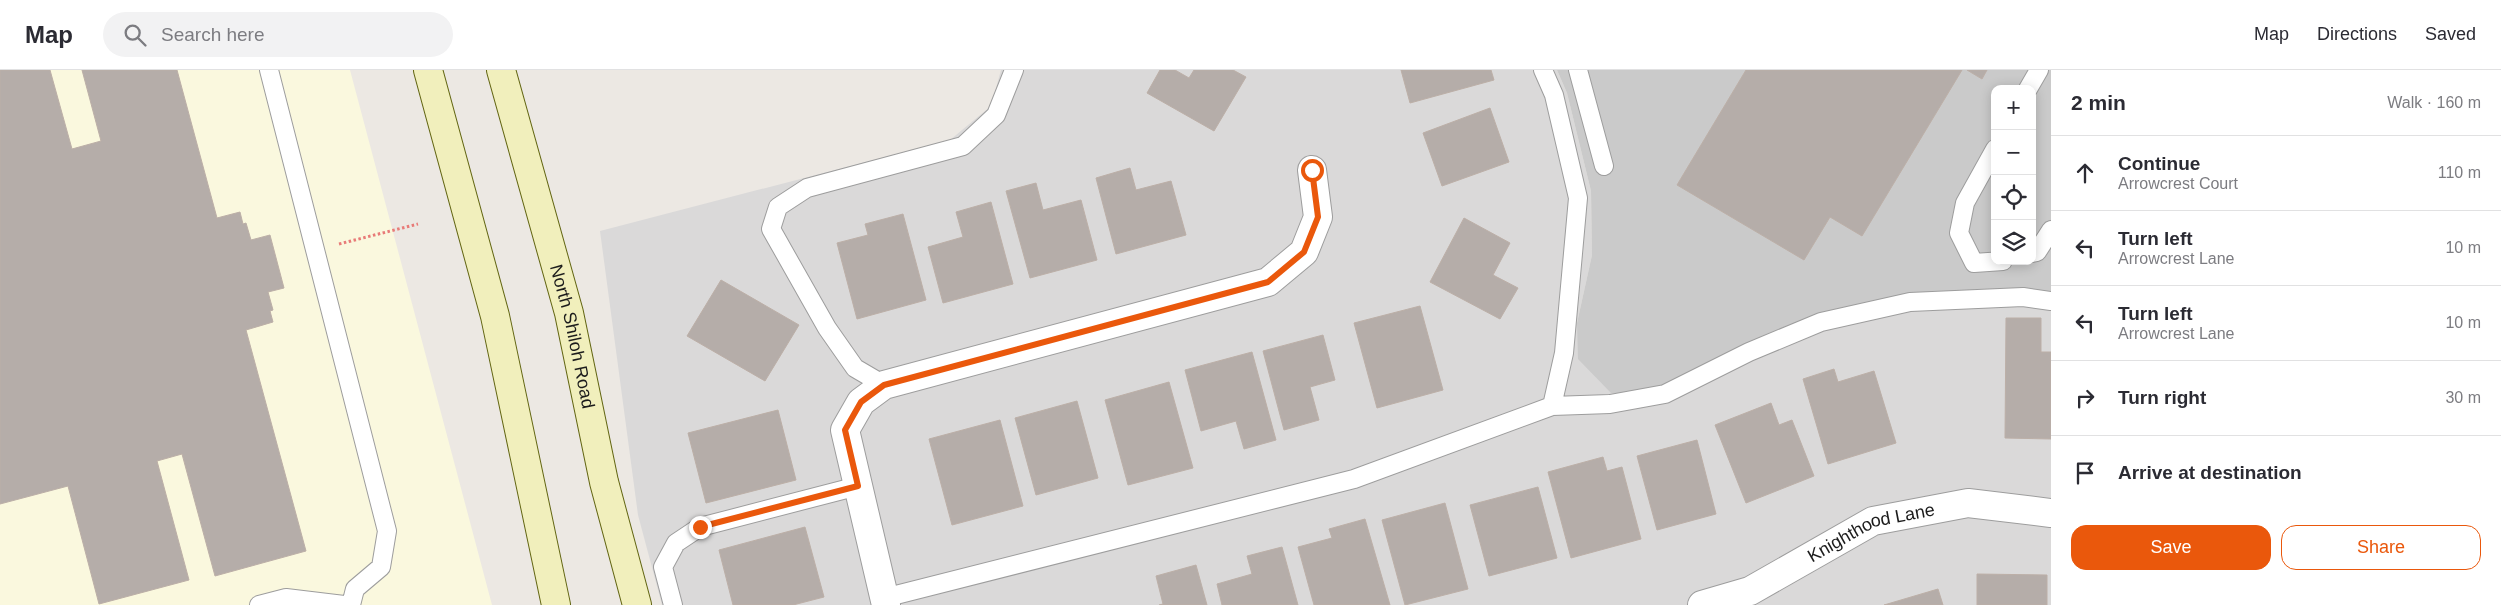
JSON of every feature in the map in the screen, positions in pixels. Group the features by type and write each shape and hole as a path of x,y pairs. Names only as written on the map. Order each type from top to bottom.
{"main road":[{"path":"428,70 495,316 556,605"},
{"name":"North Shiloh Road","path":"501,70 570,313 604,482 637,605"}],"street":[{"path":"885,601 845,430 861,402 884,385 1268,282 1304,252 1318,217 1312,170"},
{"name":"Knighthood Lane","path":"1702,605 1750,591 1873,521 1968,503 2051,513"}],"lane":[{"path":"269,70 387,532 381,566 355,589 351,605"},
{"path":"884,385 855,368 827,328 771,229 778,207 807,188 963,146 996,115 1014,70"},
{"path":"1543,70 1554,95 1578,198 1564,353 1552,406"},
{"path":"1578,70 1604,166"},
{"path":"2030,85 2039,70"},
{"path":"1991,155 1965,203 1959,233 1974,263 1991,262"},
{"path":"2036,252 2051,230"},
{"path":"885,601 1354,480 1552,406 1610,404 1665,394 1749,352 1821,322 1910,302 2023,297 2051,301"},
{"path":"673,605 663,567 676,543 700,527 858,486"},
{"path":"259,605 286,598 344,605"}],"path":[{"path":"336,245 418,224"}],"shaded area":[{"path":"0,70 350,70 492,605 0,605"},
{"path":"1001,70 1557,70 1567,93 1591,191 1592,255 1577,323 1647,394 1788,325 1902,295 2051,291 2051,605 662,605 638,515 600,231 950,140 991,106"},
{"path":"1557,70 2051,70 2051,291 1902,296 1788,325 1647,394 1611,393 1578,359 1577,323 1592,255 1591,191 1567,93"}],"building":[{"path":"0,70 50,70 72,149 101,141 82,70 177,70 217,218 240,212 243,224 246,223 251,240 270,235 284,288 268,292 273,310 270,311 273,322 246,330 306,551 215,576 182,454 157,461 189,580 99,604 68,486 0,504"},
{"path":"1160,70 1175,70 1189,78 1194,70 1233,70 1246,77 1214,131 1147,93"},
{"path":"1401,70 1491,70 1494,80 1410,103"},
{"path":"1746,70 1962,70 1862,236 1830,217 1804,260 1677,185"},
{"path":"1967,70 1987,70 1982,79"},
{"path":"1490,108 1509,162 1442,186 1423,133"},
{"path":"1130,168 1136,190 1171,181 1186,235 1116,254 1096,178"},
{"path":"1036,183 1043,210 1081,200 1097,260 1030,278 1006,191"},
{"path":"991,202 1013,284 943,303 928,247 963,237 956,212"},
{"path":"903,214 926,300 857,319 837,243 868,235 865,224"},
{"path":"1464,218 1510,243 1493,275 1518,288 1500,319 1430,282"},
{"path":"721,280 799,325 765,381 687,336"},
{"path":"1420,306 1443,390 1377,408 1354,323"},
{"path":"2006,318 2041,318 2041,352 2051,352 2051,439 2005,438"},
{"path":"1323,335 1335,380 1310,387 1319,420 1284,430 1263,351"},
{"path":"1252,352 1276,440 1244,449 1236,421 1201,431 1185,370"},
{"path":"1834,369 1838,382 1874,371 1896,443 1828,464 1803,379"},
{"path":"1169,382 1193,468 1128,485 1105,400"},
{"path":"1077,401 1098,478 1036,495 1015,418"},
{"path":"1771,403 1779,425 1792,420 1814,476 1746,503 1715,425"},
{"path":"778,410 796,480 706,503 688,433"},
{"path":"1000,420 1023,506 952,525 929,439"},
{"path":"1697,440 1716,514 1657,530 1637,456"},
{"path":"1603,457 1607,471 1622,467 1641,539 1571,558 1548,472"},
{"path":"1538,487 1557,558 1489,576 1470,505"},
{"path":"1445,503 1468,589 1405,605 1382,520"},
{"path":"1365,519 1390,605 1314,605 1298,547 1332,538 1329,529"},
{"path":"805,527 824,597 793,605 733,605 719,550"},
{"path":"1282,547 1298,605 1222,605 1217,584 1252,574 1247,556"},
{"path":"1196,565 1207,605 1159,605 1163,604 1156,576"},
{"path":"1977,574 2047,575 2047,605 1977,605"},
{"path":"1938,589 1943,605 1884,605"}],"route":[{"path":"700,527 858,486 845,430 861,402 884,385 1268,282 1304,252 1318,217 1312,170"}]}
